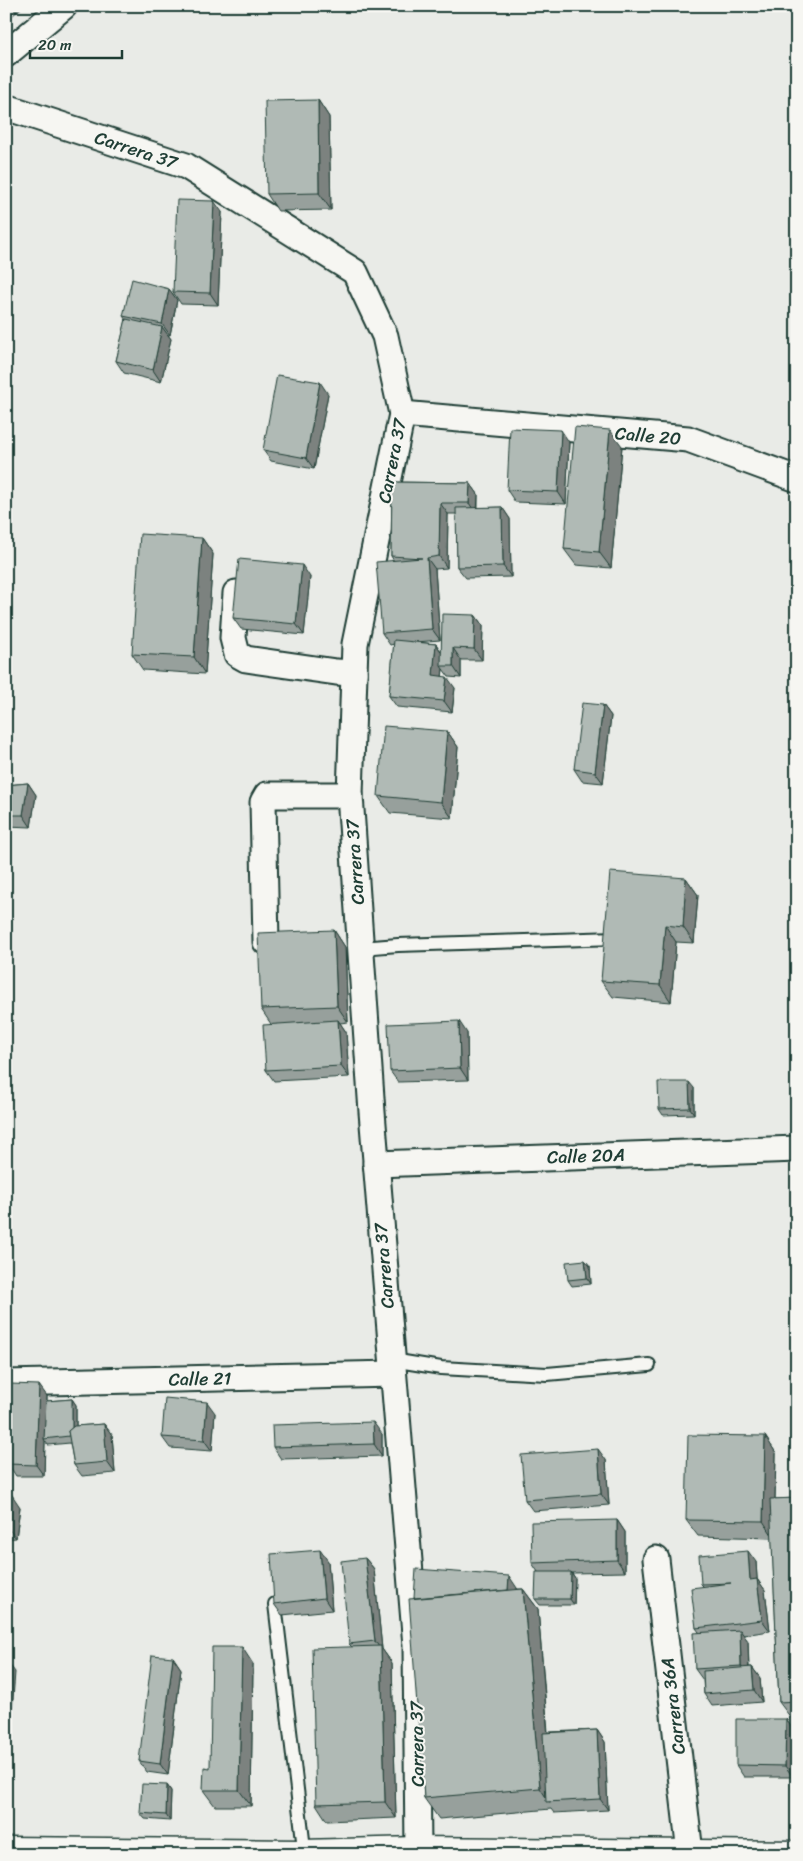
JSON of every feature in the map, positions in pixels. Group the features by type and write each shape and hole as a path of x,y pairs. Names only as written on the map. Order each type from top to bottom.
{"main road":[{"path":"6,1850 302,1854 418,1851 797,1855"}],"street":[{"path":"6,54 64,6"},
{"name":"Carrera 37","path":"6,107 186,166 355,272 385,336 402,414 355,644 350,795 376,1164 416,1646 418,1851"},
{"name":"Calle 20","path":"402,414 688,439 797,479"},
{"path":"236,593 232,638 237,654 246,660 354,673"},
{"path":"266,942 262,816 263,802 267,795 350,795"},
{"name":"Calle 20A","path":"376,1164 797,1149"},
{"name":"Calle 21","path":"6,1383 393,1367"},
{"name":"Carrera 36A","path":"656,1559 690,1853"}],"lane":[{"path":"361,948 398,945 616,938"},
{"path":"393,1367 547,1374 648,1365"},
{"path":"275,1604 303,1840 302,1854"}],"building":[{"path":"318,100 319,193 267,194 265,101"},
{"path":"177,200 214,201 210,293 173,292"},
{"path":"132,279 169,289 162,324 123,316"},
{"path":"126,319 162,327 153,370 116,361"},
{"path":"277,375 320,382 306,458 263,450"},
{"path":"575,427 610,430 599,552 564,549"},
{"path":"510,428 561,430 558,492 507,490"},
{"path":"392,482 470,483 469,503 440,503 439,556 427,558 432,629 382,633 376,562 422,558 391,556"},
{"path":"502,507 503,566 457,567 456,508"},
{"path":"140,534 202,538 194,657 132,654"},
{"path":"239,559 302,565 296,624 233,618"},
{"path":"442,614 475,615 474,649 453,648 453,666 441,666"},
{"path":"394,640 436,644 433,675 447,677 444,701 389,696"},
{"path":"582,703 603,705 595,772 574,769"},
{"path":"384,726 447,731 441,802 378,796"},
{"path":"28,783 23,815 6,815 6,785"},
{"path":"610,872 686,878 683,927 665,925 660,985 601,981"},
{"path":"334,930 337,1006 261,1009 258,933"},
{"path":"338,1020 341,1066 266,1070 263,1025"},
{"path":"459,1021 460,1068 390,1071 388,1024"},
{"path":"658,1082 689,1082 690,1108 659,1109"},
{"path":"585,1260 587,1278 568,1280 566,1262"},
{"path":"10,1384 39,1385 36,1465 8,1464"},
{"path":"165,1398 207,1402 204,1440 162,1437"},
{"path":"72,1399 72,1428 68,1431 69,1436 44,1439 46,1401"},
{"path":"373,1422 374,1444 273,1447 272,1425"},
{"path":"104,1424 107,1462 74,1465 68,1431 74,1426"},
{"path":"688,1435 765,1436 763,1521 686,1520"},
{"path":"598,1449 601,1494 525,1500 521,1455"},
{"path":"12,1495 7,1527 6,1527 6,1496"},
{"path":"797,1498 797,1701 779,1702 770,1499"},
{"path":"617,1520 617,1560 532,1563 531,1522"},
{"path":"320,1550 324,1598 274,1604 271,1554"},
{"path":"748,1551 750,1580 757,1579 762,1620 696,1628 691,1588 731,1583 701,1584 699,1555"},
{"path":"365,1558 375,1641 349,1644 341,1561"},
{"path":"416,1569 509,1576 508,1590 414,1598"},
{"path":"536,1572 571,1572 570,1599 535,1599"},
{"path":"523,1589 540,1788 424,1798 409,1599"},
{"path":"740,1630 741,1666 695,1669 693,1633"},
{"path":"381,1646 385,1802 316,1804 312,1648"},
{"path":"212,1647 242,1647 239,1790 203,1790 204,1767 210,1768"},
{"path":"152,1655 173,1657 160,1764 139,1761"},
{"path":"752,1667 754,1690 704,1694 703,1671"},
{"path":"736,1719 786,1719 785,1766 736,1765"},
{"path":"597,1730 600,1799 546,1802 543,1733"},
{"path":"142,1784 167,1785 166,1815 140,1813"}],"railway":[{"path":"6,18 20,6"}]}
